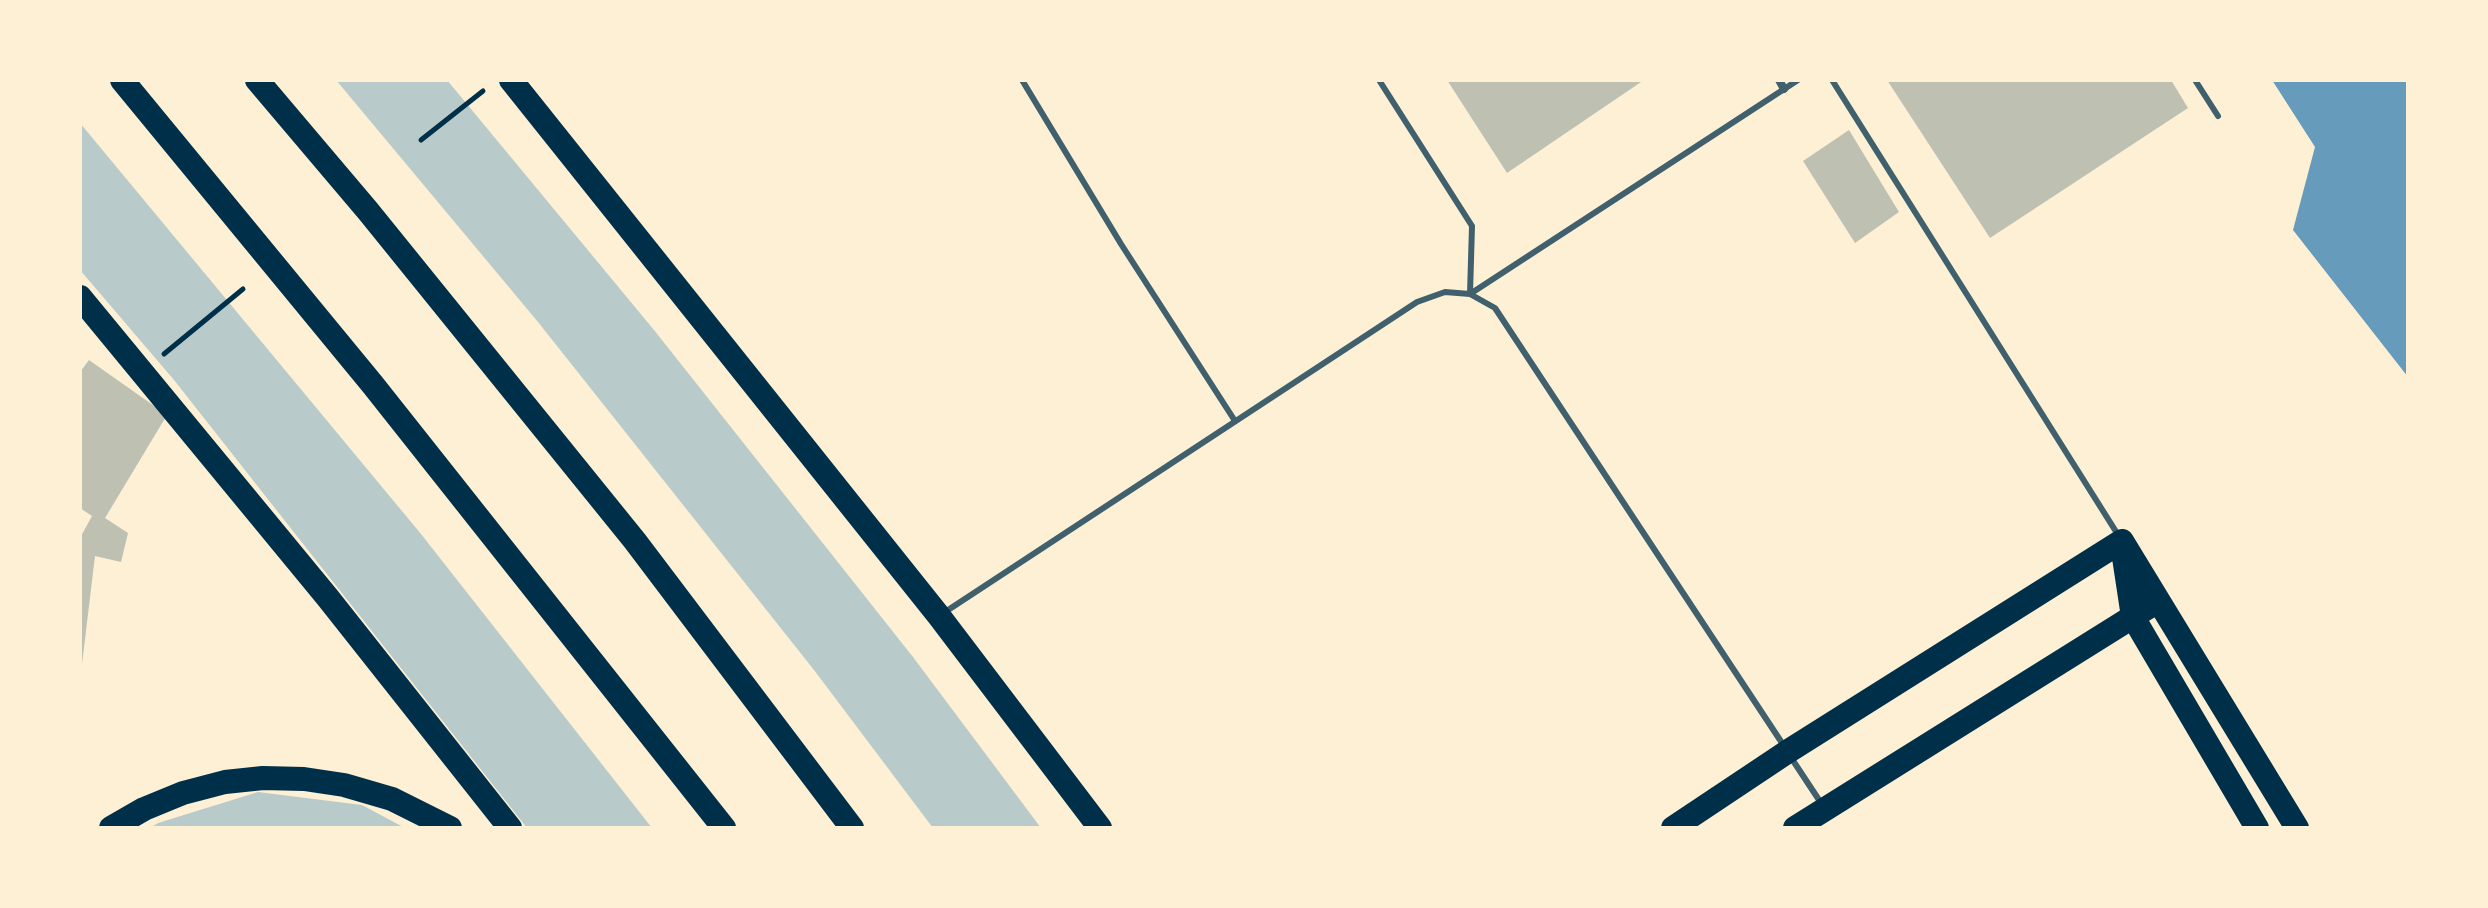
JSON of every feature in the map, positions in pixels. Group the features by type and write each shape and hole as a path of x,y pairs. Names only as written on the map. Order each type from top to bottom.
{"highway":[{"path":"122,80 373,385 724,828"},
{"path":"257,80 368,211 635,541 852,828"},
{"path":"511,80 939,616 1100,828"},
{"path":"80,297 328,598 510,828"},
{"path":"2122,541 2297,828"},
{"path":"2122,541 2133,617 2257,828"},
{"path":"1673,828 1787,752 2122,541"},
{"path":"1795,828 2158,601"},
{"path":"111,828 144,809 183,793 225,782 263,778 304,779 344,785 392,799 450,828"}],"street":[{"path":"1779,80 1784,89"}],"lane":[{"path":"1022,80 1121,244 1235,421"},
{"path":"1379,80 1472,226 1470,294"},
{"path":"1470,294 1798,80"},
{"path":"1832,80 2122,541"},
{"path":"2195,80 2218,116"},
{"path":"939,616 1417,302 1445,292 1470,294 1495,308 1825,809"}],"path":[{"path":"421,140 486,89"},
{"path":"143,371 243,289"}],"shaded area":[{"path":"336,80 447,80 654,330 913,657 1041,828 933,828 814,670 538,322"},
{"path":"80,123 421,534 652,828 527,828 174,380 80,270"},
{"path":"258,792 362,805 405,828 150,828"}],"water":[{"path":"2272,80 2408,80 2408,377 2293,230 2315,147"}],"building":[{"path":"1447,80 1644,80 1507,173"},
{"path":"1887,80 2171,80 2188,108 1990,238"},
{"path":"1849,130 1899,212 1855,243 1803,161"},
{"path":"89,360 167,415 105,518 128,533 121,562 95,556 80,664 80,538 92,516 80,508 80,372"}]}
